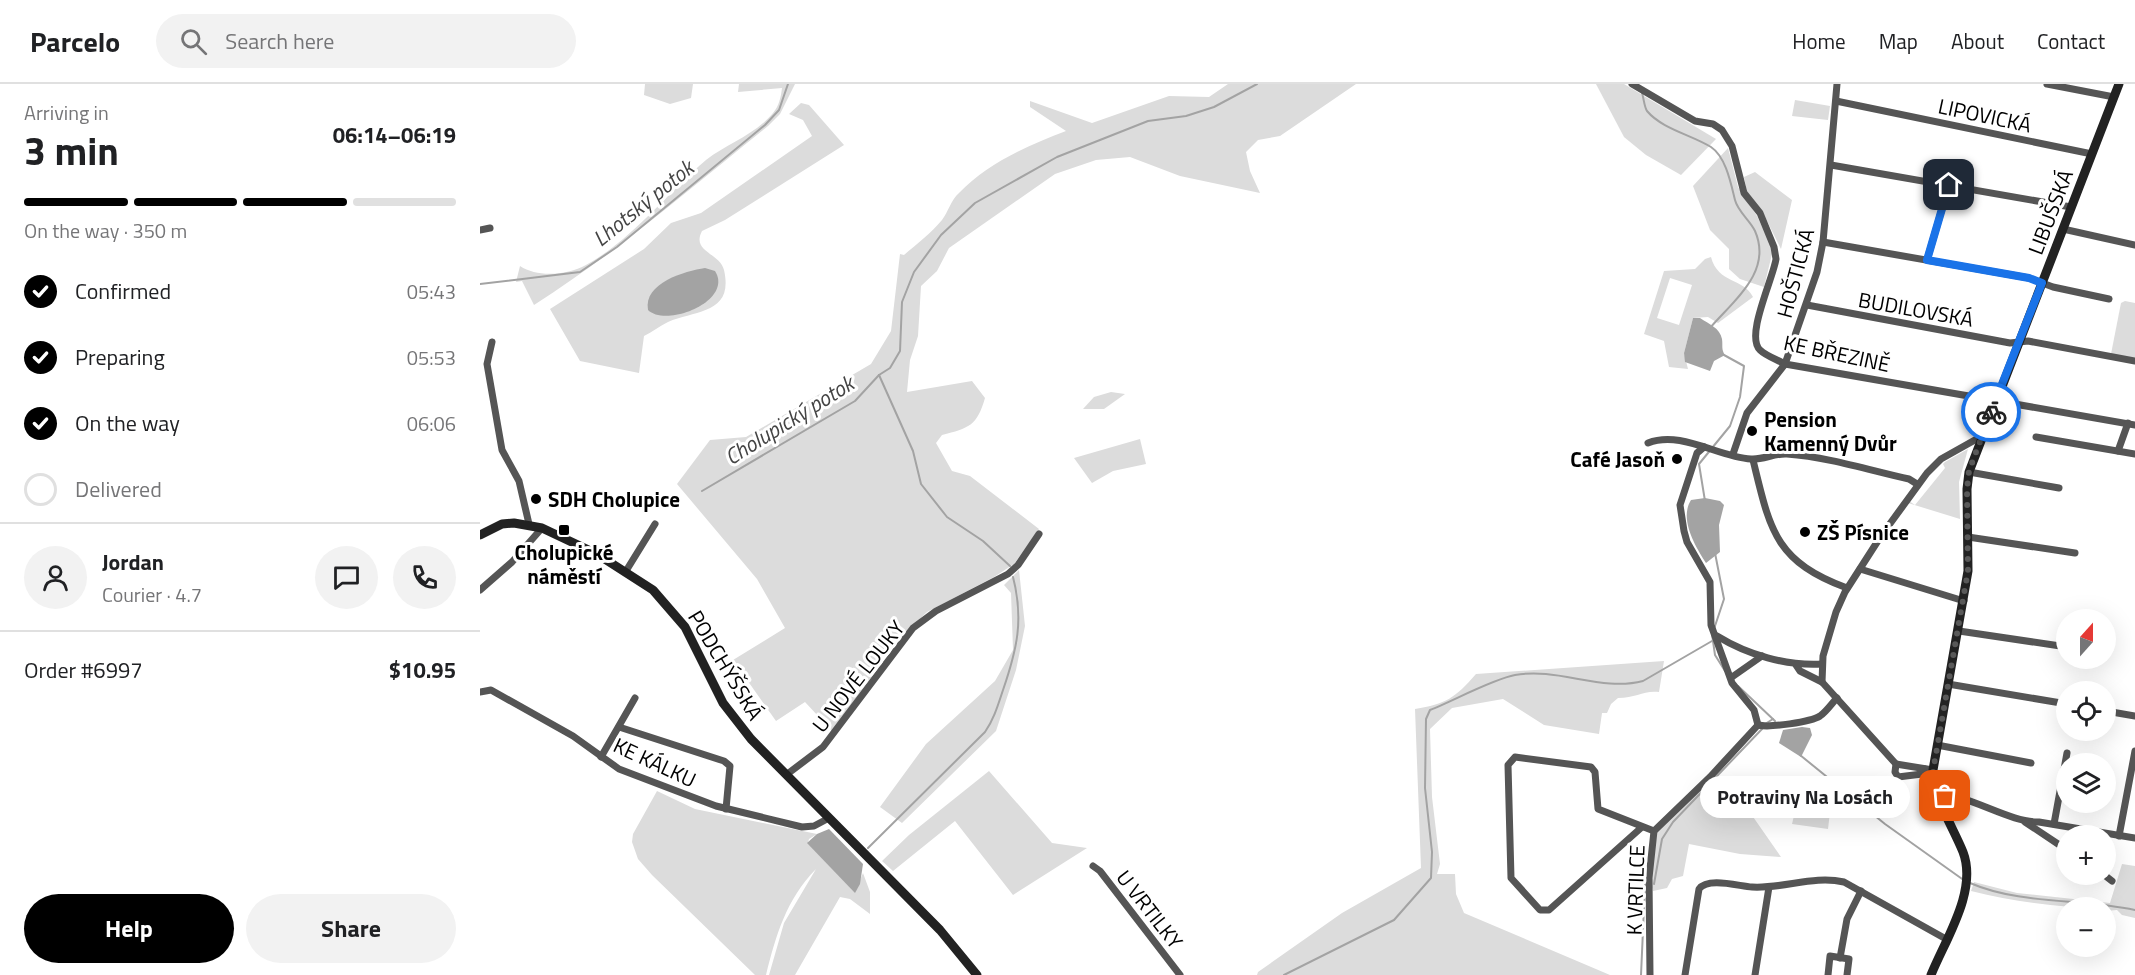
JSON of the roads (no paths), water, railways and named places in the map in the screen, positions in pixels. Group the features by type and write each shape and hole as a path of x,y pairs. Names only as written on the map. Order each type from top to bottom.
{"street":[{"name":"HOŠTICKÁ","path":"1733,454 1748,413 1785,364 1807,305 1823,242 1837,84"},
{"path":"2047,84 2114,97"},
{"name":"LIBUŠSKÁ","path":"1931,975 1967,881 1964,854 1937,796 1929,770 1937,745 1964,601 1968,571 1967,489 1969,471 2119,84"},
{"name":"KE BŘEZINĚ","path":"1635,86 1695,121 1713,124 1722,130 1732,146 1744,193 1760,213 1774,247 1776,259 1758,318 1756,344 1761,351 1785,364 2132,424"},
{"name":"LIPOVICKÁ","path":"1836,101 2092,154"},
{"path":"1831,165 2071,207"},
{"path":"1927,260 1949,185"},
{"path":"480,230 490,228"},
{"path":"2063,229 2135,245"},
{"path":"1823,242 2029,278 2109,300"},
{"name":"BUDILOVSKÁ","path":"1807,305 2135,361"},
{"path":"492,342 487,364 502,450 514,468 519,481 529,524"},
{"path":"2118,452 2132,424"},
{"path":"1822,682 1822,664 1828,636 1847,588 1917,484 1941,459 1982,436"},
{"path":"2036,437 2135,454"},
{"path":"1648,443 1655,440 1673,441 1753,460 1785,454 1808,457 1909,479 1917,484"},
{"path":"1708,448 1696,453 1680,505 1687,542 1711,587 1714,632 1734,686 1756,712 1762,726 1814,719 1822,715 1837,698"},
{"path":"1753,460 1776,538 1809,571 1847,588"},
{"path":"1969,471 2059,488"},
{"name":"PODCHÝŠSKÁ","path":"480,535 502,524 529,524 542,528 579,544 626,571 652,590 671,609 684,627 723,704 751,739 940,930 977,975"},
{"path":"626,571 655,524"},
{"path":"480,590 512,562 542,528"},
{"name":"U NOVÉ LOUKY","path":"786,775 823,747 913,628 936,611 1008,574 1023,559 1039,534"},
{"path":"1968,537 2075,553"},
{"path":"1860,569 1964,601"},
{"path":"1959,631 2056,645"},
{"path":"1714,632 1737,649 1796,665 1822,664"},
{"path":"1732,677 1762,656"},
{"path":"1796,665 1800,671 1822,682 1896,764 1929,770"},
{"path":"1948,684 2056,702"},
{"name":"KE KÁLKU","path":"480,692 491,690 573,736 620,769 685,796 726,809 802,827 814,826 829,818"},
{"path":"601,757 635,698"},
{"path":"2116,713 2135,716"},
{"name":"K VRTILCE","path":"1650,975 1648,878 1654,831 1762,726"},
{"path":"619,727 724,761 730,766 731,775 726,809"},
{"path":"1937,745 2031,763"},
{"path":"2119,836 2135,751"},
{"path":"1642,827 1549,910 1540,910 1511,878 1508,765 1515,757 1591,767 1595,772 1598,809 1654,831"},
{"path":"1896,764 1895,772 1903,778 1929,770"},
{"path":"1937,796 1976,804 2025,822 2056,843"},
{"path":"2054,825 2056,813"},
{"path":"2025,822 2135,838"},
{"name":"U VRTILKY","path":"1093,866 1100,871 1180,975"},
{"path":"1685,975 1696,899 1702,885 1708,883 1769,887 1831,879 1844,882 1946,939"},
{"path":"1755,975 1769,887"},
{"path":"1840,958 1847,919 1861,891"},
{"path":"1828,975 1830,956 1849,959 1847,975"}],"waterway":[{"name":"Lhotský potok","path":"480,284 580,272 617,247 765,125 779,110 788,84"},
{"name":"Cholupický potok","path":"702,491 855,401 879,375 890,368 900,351 902,302 914,272 941,235 975,203 1057,157 1148,121 1186,116 1214,107 1257,84"},
{"path":"1642,93 1646,109 1653,117 1711,147 1721,157 1737,204 1755,231 1759,246 1759,260 1755,273 1748,285 1710,328"},
{"path":"1705,501 1699,464 1730,426 1740,397 1744,366 1724,355"},
{"path":"879,375 913,451 921,484 947,517 983,541 1010,566"},
{"path":"1714,629 1724,599 1715,553"},
{"path":"868,848 985,732 991,722 1015,648 1018,607 1013,577"},
{"path":"1712,634 1715,655 1725,671"},
{"path":"1284,975 1394,920 1431,878 1432,852 1425,788 1426,719 1430,710 1485,685 1515,675 1547,674 1611,684 1643,681 1712,641"},
{"path":"1738,686 1775,721"},
{"path":"1765,724 1773,719"},
{"path":"1654,884 1662,839 1673,822 1762,729"},
{"path":"1800,755 1885,824 1965,881"},
{"path":"1970,883 2010,895 2135,910"},
{"path":"1641,975 1645,885"}],"place":[{"name":"Pension Kamenný Dvůr","path":"1752,431"},
{"name":"Café Jasoň","path":"1677,459"},
{"name":"SDH Cholupice","path":"536,499"},
{"name":"Cholupické náměstí","path":"564,530"},
{"name":"ZŠ Písnice","path":"1805,532"},
{"name":"Potraviny Na Losách","path":"1945,796"}]}
